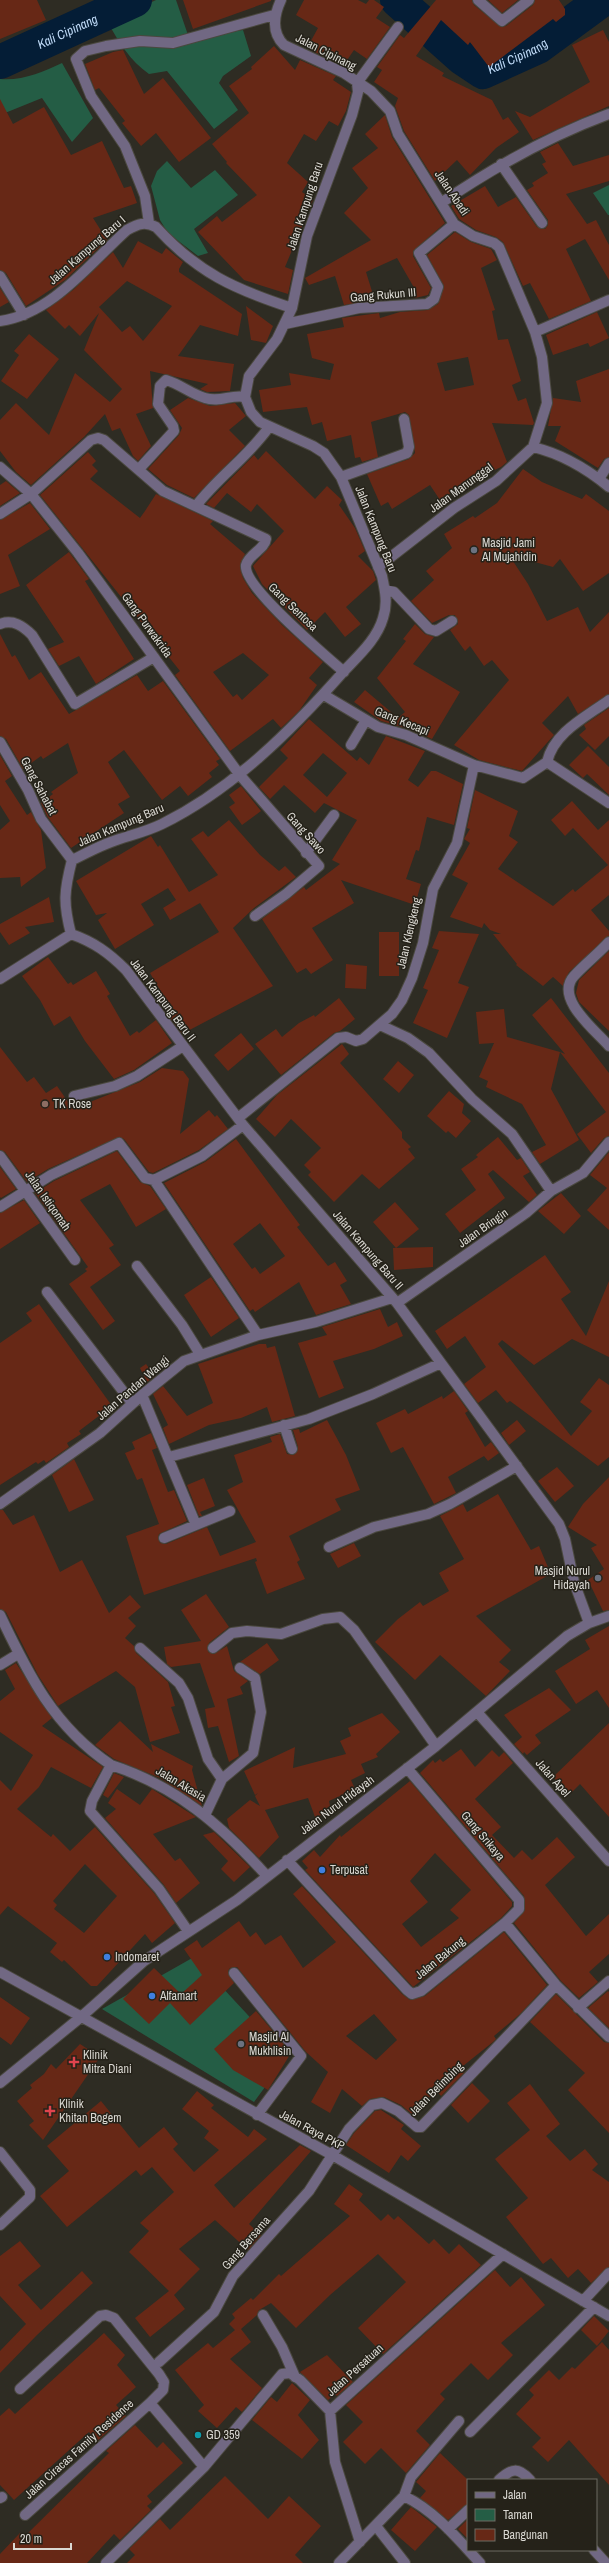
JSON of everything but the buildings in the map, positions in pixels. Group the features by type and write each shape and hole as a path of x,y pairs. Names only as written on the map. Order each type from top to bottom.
{"street":[{"name":"Jalan Cipinang","path":"280,0 274,15 277,38 284,45 344,73 357,83"},
{"path":"478,0 502,21 529,0"},
{"path":"274,15 173,43 140,41 106,46 85,51 76,59 92,96 125,146 145,196 149,223 156,227 194,263 224,282 246,293 292,308"},
{"path":"357,83 398,27"},
{"name":"Jalan Abadi","path":"357,83 371,91 390,110 398,134 454,224 475,237 497,244 535,332"},
{"name":"Jalan Kampung Baru","path":"71,934 66,912 64,890 72,860 109,843 161,824 210,795 239,774 324,695 377,632 384,618 385,590 378,567 341,477 324,454 313,446 268,427 251,412 245,397 249,376 277,339 292,308 307,236 352,115 358,92 357,83"},
{"path":"441,203 501,164 545,141 609,114"},
{"path":"501,164 542,223"},
{"name":"Jalan Kampung Baru I","path":"0,321 24,315 50,300 127,230 139,223 149,223"},
{"name":"Gang Rukun III","path":"285,324 359,308 427,304 434,299 438,287 419,253 454,224"},
{"path":"0,276 24,315"},
{"path":"535,332 609,300"},
{"name":"Jalan Manunggal","path":"378,567 454,508 496,481 533,446 547,404 542,357 535,332"},
{"path":"139,469 174,430 173,426 158,404 160,386 166,380 206,399 221,400 235,394 245,397"},
{"path":"341,477 407,453 409,447 404,419"},
{"path":"196,506 236,463 257,445 268,427"},
{"name":"Gang Sentosa","path":"31,494 92,440 98,438 104,440 139,469 154,485 266,539 248,561 246,566 249,578 263,598 344,672"},
{"path":"533,446 553,451 599,479 609,487"},
{"path":"599,479 609,463"},
{"name":"Gang Purwakrida","path":"0,467 31,494 154,657 239,774"},
{"path":"0,514 31,494"},
{"path":"385,590 394,592 429,629 436,631 452,621"},
{"path":"0,624 14,623 24,628 32,635 75,704 154,657"},
{"name":"Gang Kecapi","path":"324,695 366,720 406,734 474,765 523,778 548,762"},
{"path":"609,700 558,737 550,749 548,762 609,803"},
{"path":"351,745 366,720"},
{"name":"Gang Sahabat","path":"0,742 28,790 41,819 72,860"},
{"name":"Jalan Klengkeng","path":"154,1180 202,1156 338,1038 346,1037 356,1041 362,1039 380,1025 402,1000 412,978 423,943 433,889 457,842 474,765"},
{"name":"Gang Sawo","path":"239,774 306,853 319,866 286,894 255,916"},
{"path":"306,853 334,815"},
{"path":"0,979 71,934"},
{"name":"Jalan Kampung Baru II","path":"71,934 89,940 108,952 126,970 241,1122 395,1301 518,1466 559,1524 565,1539 574,1582 589,1623"},
{"path":"609,942 572,978 568,987 568,998 609,1046"},
{"path":"380,1025 408,1038 429,1053 472,1099 512,1134 551,1191"},
{"path":"74,1096 115,1086 137,1076 183,1046"},
{"name":"Jalan Bringin","path":"395,1301 526,1213 551,1191 583,1172 609,1142"},
{"path":"0,1207 25,1190 119,1143 145,1178 154,1180 258,1335"},
{"name":"Jalan Istiqomah","path":"0,1156 75,1260"},
{"path":"137,1266 182,1325 200,1354"},
{"path":"47,1292 132,1403"},
{"name":"Jalan Pandan Wangi","path":"0,1504 100,1434 142,1394 168,1373 200,1354 258,1335 316,1322 395,1301"},
{"path":"169,1457 309,1419 373,1394 441,1363"},
{"path":"142,1394 196,1525"},
{"path":"284,1425 292,1449"},
{"path":"329,1547 374,1527 428,1514 450,1504 518,1466"},
{"path":"164,1538 230,1511"},
{"path":"0,1615 18,1654 0,1665"},
{"name":"Jalan Nurul Hidayah","path":"0,2082 81,2017 144,1961 230,1904 436,1746 567,1636 589,1623 609,1616"},
{"path":"213,1648 232,1633 247,1631 281,1634 323,1619 340,1617 347,1621 354,1630 436,1746"},
{"path":"140,1648 179,1683 188,1698 208,1759 222,1779"},
{"name":"Jalan Akasia","path":"18,1654 50,1709 96,1755 111,1764 148,1779 205,1814 233,1839 266,1875"},
{"path":"205,1814 222,1779 253,1753 262,1712 255,1678 240,1668"},
{"name":"Jalan Apel","path":"477,1712 609,1861"},
{"path":"111,1764 92,1801 90,1811 159,1889 188,1931"},
{"name":"Gang Srikaya","path":"407,1768 519,1900 519,1908 505,1922"},
{"name":"Jalan Bakung","path":"287,1860 403,1987 412,1994 429,1985 505,1922"},
{"path":"505,1922 556,1985 609,2037"},
{"name":"Jalan Raya PKP","path":"0,1972 257,2115 334,2156 609,2316"},
{"path":"234,1973 301,2056 257,2115"},
{"path":"578,2008 609,1981"},
{"name":"Jalan Belimbing","path":"334,2156 349,2129 376,2102 382,2103 398,2111 416,2127 420,2127 556,1985"},
{"path":"0,2152 30,2190 30,2197 0,2225"},
{"name":"Gang Bersama","path":"159,2362 214,2312 232,2276 309,2191 334,2156"},
{"name":"Jalan Persatuan","path":"360,2542 335,2462 330,2411 503,2254"},
{"path":"583,2301 609,2273"},
{"path":"470,2432 594,2306"},
{"name":"Jalan Ciracas Family Residence","path":"20,2389 100,2316 106,2315 114,2318 164,2382 163,2390 150,2403 25,2515"},
{"path":"263,2315 282,2347 295,2377"},
{"path":"106,2563 204,2467 282,2374 290,2373 330,2411"},
{"name":"Jalan Ciracas Family Residence","path":"150,2403 204,2467"},
{"path":"339,2563 404,2496 411,2477 459,2421"},
{"path":"500,2479 509,2471 515,2469 520,2471 529,2479"},
{"path":"404,2496 419,2503 448,2529 467,2549"},
{"path":"448,2529 467,2511"},
{"path":"376,2526 405,2563"},
{"path":"469,2551 480,2563"},
{"path":"595,2551 606,2563"}],"green space":[{"path":"156,0 176,0 188,35 222,29 231,32 243,30 251,56 223,76 219,83 238,110 214,129 167,71 149,74 136,63 121,44 108,23"},
{"path":"62,63 93,118 72,142 42,98 0,115 0,79 16,79 40,73"},
{"path":"167,161 191,188 215,170 238,195 194,229 208,253 198,256 168,233 160,220 151,186 157,171"},
{"path":"609,185 609,215 608,215 593,193"},
{"path":"194,1957 287,2057 254,2102 102,2009"}],"waterway":[{"name":"Kali Cipinang","path":"0,62 135,0"},
{"name":"Kali Cipinang","path":"397,0 462,58 483,72 538,47 602,0"}],"place":[{"name":"Masjid Jami Al Mujahidin","path":"474,550"},
{"name":"TK Rose","path":"45,1104"},
{"name":"Masjid Nurul Hidayah","path":"598,1578"},
{"name":"Terpusat","path":"322,1870"},
{"name":"Indomaret","path":"107,1957"},
{"name":"Alfamart","path":"152,1996"},
{"name":"Masjid Al Mukhlisin","path":"241,2044"},
{"name":"Klinik Mitra Diani","path":"74,2062"},
{"name":"Klinik Khitan Bogem","path":"50,2111"},
{"name":"GD 359","path":"198,2435"}]}
